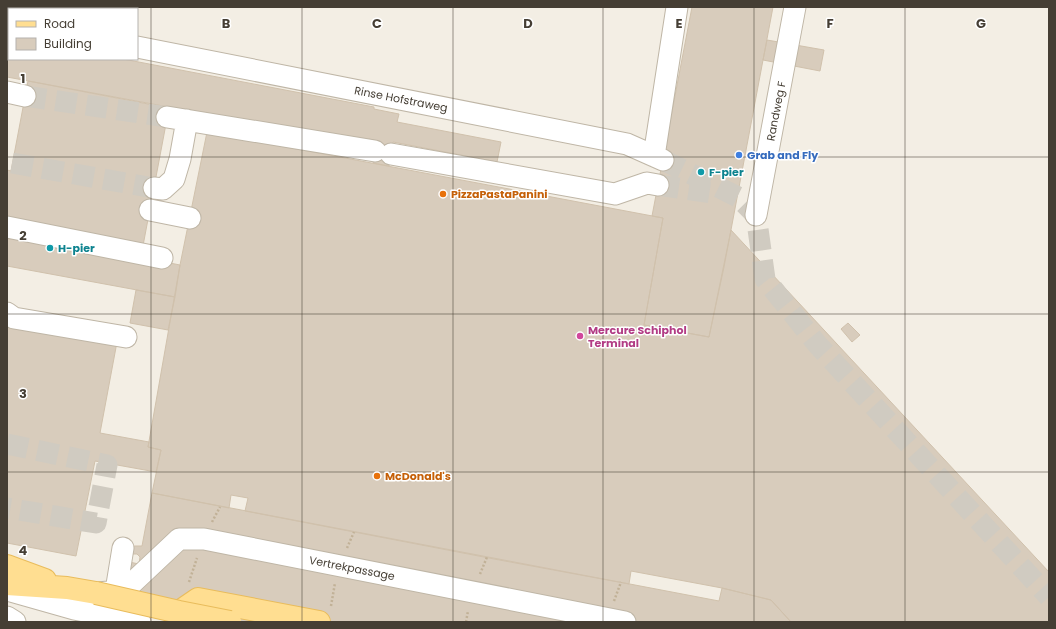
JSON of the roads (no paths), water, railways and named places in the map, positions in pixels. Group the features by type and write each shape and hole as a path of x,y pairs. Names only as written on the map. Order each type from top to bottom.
{"main road":[{"path":"7,566 67,588 110,600 230,622"},
{"path":"7,584 67,588"},
{"path":"179,612 198,599 319,622"}],"street":[{"name":"Rinse Hofstraweg","path":"138,47 627,144 658,158 677,7"},
{"name":"Randweg F","path":"756,215 795,7"},
{"path":"154,188 163,189 174,179 180,159 177,118 615,194 648,184 658,185"},
{"path":"150,210 190,218"},
{"path":"7,227 162,258"},
{"path":"7,313 14,318 126,337"},
{"name":"Vertrekpassage","path":"110,600 128,587 180,539 204,539 625,622"},
{"path":"110,600 123,548"},
{"path":"7,590 74,609 110,600"},
{"path":"110,600 140,622"},
{"path":"7,617 16,622"}],"tunnel":[{"path":"25,96 167,117"},
{"path":"663,160 738,197 756,215 765,279 817,344 1049,597"},
{"path":"12,163 154,188"},
{"path":"658,185 719,194"},
{"path":"7,444 107,465 96,523 7,508"}],"place":[{"name":"Grab and Fly","path":"739,155"},
{"name":"F-pier","path":"701,172"},
{"name":"PizzaPastaPanini","path":"443,194"},
{"name":"H-pier","path":"50,248"},
{"name":"Mercure Schiphol Terminal","path":"580,336"},
{"name":"McDonald's","path":"377,476"}]}
